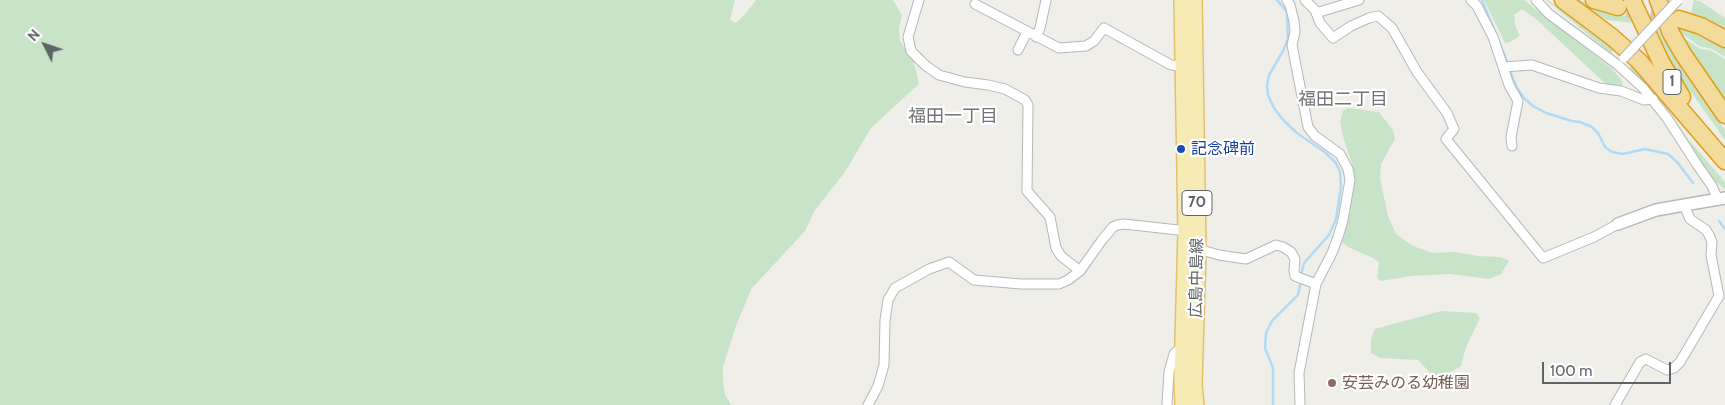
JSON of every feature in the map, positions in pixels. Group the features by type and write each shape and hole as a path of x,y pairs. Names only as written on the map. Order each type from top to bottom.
{"highway":[{"path":"1562,0 1612,37 1639,62 1725,161"},
{"path":"1594,0 1625,3"},
{"name":"1","path":"1658,0 1671,33 1683,54 1697,77 1725,115"},
{"name":"1","path":"1625,3 1649,39 1675,87 1725,156"},
{"path":"1679,19 1701,26 1725,40"}],"main road":[{"name":"広島中島線","path":"1182,0 1190,66"},
{"name":"広島中島線","path":"1194,0 1190,66 1192,231 1189,349 1196,405"},
{"name":"広島中島線","path":"1183,405 1198,249 1192,231"}],"street":[{"path":"919,0 908,37 910,51 939,75 964,82 1005,89 1025,100 1028,106 1027,190 1050,217 1056,248 1061,256 1080,271"},
{"path":"1036,36 1040,28 1046,0"},
{"path":"1288,0 1294,21 1292,45 1308,127 1315,136 1340,154 1348,169 1350,180 1345,211 1338,236 1316,284 1299,373 1300,405"},
{"path":"1305,0 1316,13 1320,23 1333,38 1351,26 1378,16 1392,28 1417,72 1447,113 1454,129 1446,139 1543,258 1594,237 1637,216 1656,210 1721,199 1667,118 1621,61 1549,14 1536,0"},
{"path":"1316,13 1358,0"},
{"path":"1471,0 1493,37 1509,85 1518,101 1511,137 1512,146"},
{"path":"1621,61 1678,0"},
{"path":"981,4 1027,32 1059,48 1086,46 1094,41 1104,28 1171,65 1190,66"},
{"path":"1018,50 1027,32"},
{"path":"1503,67 1532,65 1585,84 1620,91 1644,100 1653,99"},
{"path":"1615,405 1640,362 1646,359 1667,370 1674,368 1680,362 1719,296 1711,255 1712,242 1710,235 1706,230 1690,220 1684,205"},
{"path":"868,405 878,386 884,365 885,320 888,300 895,288 929,269 949,262 974,280 1021,284 1060,284 1080,271 1102,240 1117,225 1124,224 1192,231"},
{"path":"1198,249 1227,257 1246,259 1276,245 1283,247 1291,252 1295,259 1295,276 1316,284"},
{"path":"1167,405 1169,372 1174,354 1189,349"}],"green space":[{"path":"0,0 735,0 730,20 736,23 756,0 893,0 902,15 899,28 900,41 914,62 919,84 871,128 845,172 815,210 805,231 752,288 737,323 723,367 725,394 731,405 0,405"},
{"path":"1484,0 1524,0 1611,68 1621,79 1623,87 1607,85 1536,19 1522,9 1514,15 1515,25 1520,36 1505,43"},
{"path":"1546,0 1614,49 1611,53"},
{"path":"1572,0 1579,0 1630,18 1632,23 1608,20"},
{"path":"1694,0 1700,1 1725,18 1725,28 1704,17 1691,13"},
{"path":"1657,27 1689,80 1725,130 1725,140 1676,71 1653,30"},
{"path":"1678,28 1702,34 1725,44 1725,57 1712,49 1699,46"},
{"path":"1683,37 1700,49 1710,50 1725,59 1725,101"},
{"path":"1631,66 1661,99 1688,139 1725,182 1725,190 1709,175 1665,107 1629,68"},
{"path":"1348,108 1379,112 1393,130 1395,139 1381,164 1380,178 1388,216 1396,234 1413,246 1433,253 1454,252 1500,257 1509,261 1501,274 1489,279 1450,274 1411,276 1381,281 1377,278 1379,262 1348,247 1342,242 1352,200 1353,182 1353,167 1340,122 1343,111"},
{"path":"1441,311 1476,313 1480,318 1466,347 1461,366 1450,373 1434,377 1418,360 1380,358 1371,353 1371,339 1375,329"}],"waterway":[{"path":"1277,0 1287,12 1288,39 1269,75 1268,95 1274,108 1284,121 1297,133 1326,153 1336,163 1340,172 1341,187 1336,219 1329,235 1304,263 1301,275"},
{"path":"1482,0 1508,64"},
{"path":"1509,69 1517,88 1533,106 1546,113 1592,127 1598,133 1605,147 1612,152 1623,154 1645,149 1668,154 1678,163 1693,183"},
{"path":"1719,221 1725,229"},
{"path":"1273,405 1273,368 1265,348 1266,333 1272,321 1298,295 1301,281"}],"tunnel":[{"path":"1627,9 1677,19"}],"place":[{"name":"記念碑前","path":"1181,149"},
{"name":"安芸みのる幼稚園","path":"1332,383"}],"district":[{"name":"福田二丁目","path":"1343,100"},
{"name":"福田一丁目","path":"953,117"}]}
